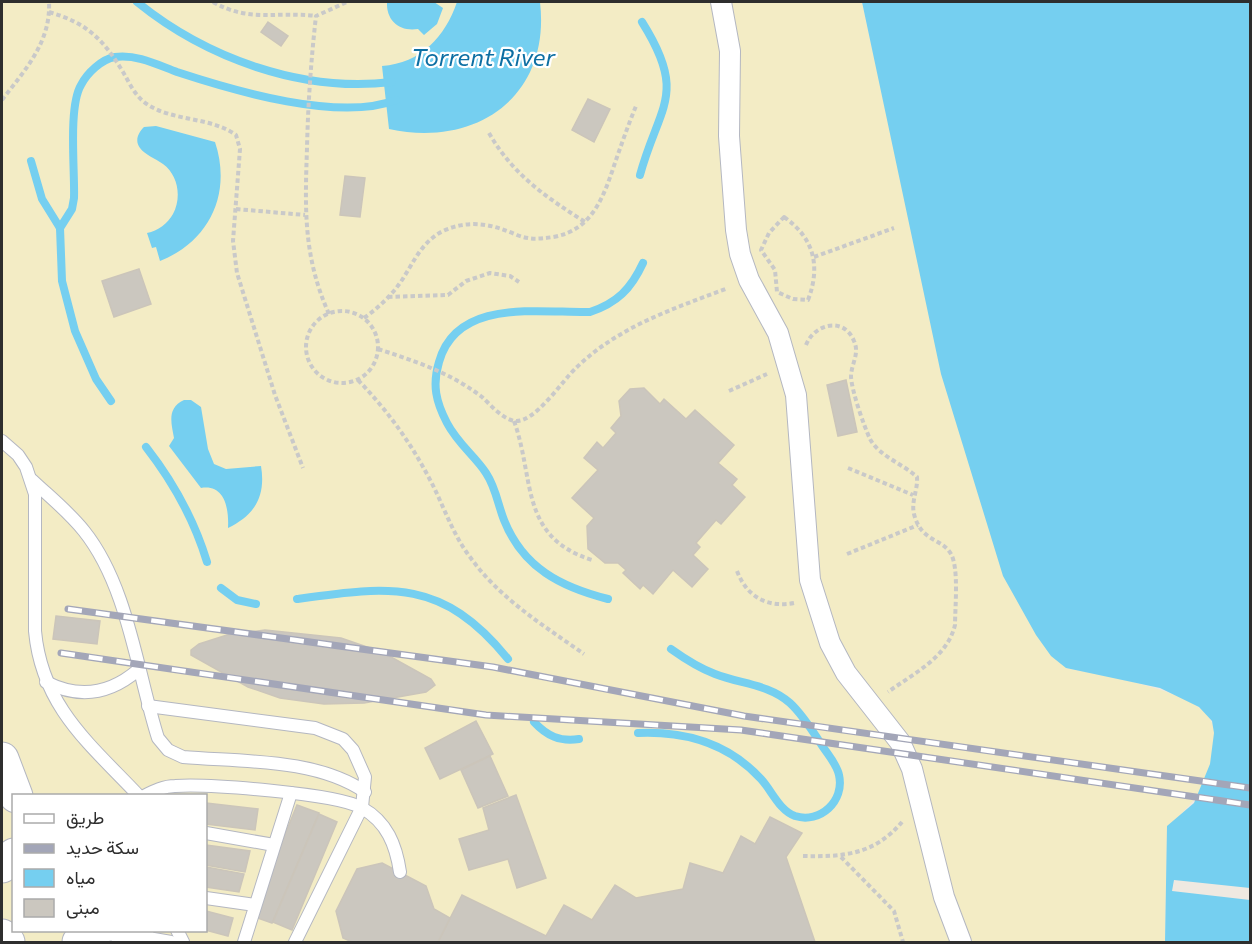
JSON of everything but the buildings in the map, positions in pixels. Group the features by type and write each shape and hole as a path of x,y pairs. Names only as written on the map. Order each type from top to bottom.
{"main road":[{"path":"2,759 16,794"},
{"path":"2,936 8,942"}],"street":[{"path":"721,2 730,51 731,184 740,254 749,280 778,333 796,395 810,580 830,643 846,673 900,742 921,797 944,897 961,942"}],"lane":[{"path":"2,441 18,455 32,480 35,494 35,631 38,657 46,682 53,698 73,727 138,794"},
{"path":"32,480 73,519 102,559 115,588 158,738 175,754 319,770 351,782 365,792"},
{"path":"46,682 59,689 87,693 115,687 138,670"},
{"path":"148,706 330,732 354,750 365,777 362,807 295,942"},
{"path":"147,794 172,786 291,793 345,801 362,807 388,832 396,848 400,872"},
{"path":"244,942 291,793"},
{"path":"207,833 274,845"},
{"path":"207,898 255,905"},
{"path":"84,937 119,933 133,939 171,942"}],"path":[{"path":"2,100 35,57 42,43 49,2"},
{"path":"213,2 228,10 258,17 297,13 316,16 347,2"},
{"path":"49,12 82,25 109,48 131,86 150,106 224,128 236,135 240,149 233,241 237,273 275,395 303,468"},
{"path":"316,16 310,66 305,215 311,266 329,314"},
{"path":"364,318 388,297 426,243 440,232 457,225 475,223 492,225 526,238 542,239 572,231 585,222 604,197 636,106"},
{"path":"489,134 503,156 521,177 585,222"},
{"path":"236,209 305,215"},
{"path":"784,217 803,234 814,257 816,272 808,300 793,299 777,292 775,270 761,250 770,233 784,217"},
{"path":"814,257 894,228"},
{"path":"388,297 448,295 466,281 490,273 510,276 519,282"},
{"path":"378,349 420,362 457,380 514,421 531,416 573,370 611,338 655,315 749,280"},
{"path":"347,312 364,318 377,338 376,362 369,372 358,380 347,383 328,380 313,369 308,358 306,344 309,332 317,321 329,314 347,312"},
{"path":"805,346 814,332 821,327 839,326 852,336 857,350 852,380 869,437 876,447 917,477 913,505 918,525 931,540 946,548 953,557 955,625 952,635 934,659 871,704"},
{"path":"729,391 774,371"},
{"path":"358,380 379,402 409,443 429,477 454,531 486,578 524,612 584,654"},
{"path":"514,421 526,466 530,497 542,526 564,548 592,560"},
{"path":"848,468 913,495"},
{"path":"847,554 918,525"},
{"path":"737,571 746,589 761,601 777,605 815,598"},
{"path":"802,856 841,857 866,850 897,828 921,797"},
{"path":"841,857 894,911 903,942"}],"sand":[{"path":"2,2 862,2 888,121 1066,668 1169,693 1189,701 1204,711 1212,723 1213,743 1207,777 1191,804 1167,827 1165,942 2,942"}],"water":[{"path":"387,2 434,2 443,8 437,24 424,35 418,29 405,29 395,24 389,15"},
{"name":"Torrent River","path":"457,2 540,2 540,35 533,64 520,89 502,108 478,122 451,130 421,133 389,129 382,66 408,60 430,46 446,26"},
{"path":"862,2 1250,2 1250,942 1165,942 1167,826 1194,803 1210,764 1214,733 1212,721 1199,707 1160,688 1066,668 1051,656 1036,635 1003,576 941,374"},
{"path":"156,126 215,142 220,161 221,179 213,213 204,228 192,241 160,261 156,247 152,248 147,233 159,228 171,217 176,207 178,194 172,174 160,162 145,153 137,142 140,131 144,127"},
{"path":"184,400 191,400 201,407 208,449 214,464 226,469 261,466 262,487 252,511 228,528 228,513 224,499 215,490 201,488 169,446 174,438 171,421 173,411"}],"pier":[{"path":"1174,880 1250,888 1250,900 1172,891"}],"waterway":[{"path":"137,2 193,40 257,67 324,82 358,84 392,82"},
{"path":"640,175 661,115 667,84 664,67 656,47 642,22"},
{"path":"60,228 72,209 74,198 73,123 77,95 91,71 110,58 123,56 139,59 257,95 317,106 346,108 373,106 396,100"},
{"path":"31,161 42,199 60,228 62,281 75,331 96,379 111,401"},
{"path":"608,599 559,581 533,563 522,551 512,537 495,491 482,467 447,423 438,401 436,378 439,362 449,342 463,327 481,318 502,313 590,312 608,304 622,294 643,263"},
{"path":"146,447 166,474 182,502 207,562"},
{"path":"221,588 237,600 256,604"},
{"path":"297,599 360,592 387,591 413,594 437,601 460,614 484,633 508,659"},
{"path":"638,733 689,737 720,748 748,767 761,779 780,805 795,816 813,817 821,813 829,808 838,794 840,785 835,764 790,703 764,688 709,672 671,649"},
{"path":"534,722 554,737 566,740 579,739"}],"railway":[{"path":"68,609 493,667 744,716 1250,788"},
{"path":"61,653 486,715 741,730 1250,805"}]}
